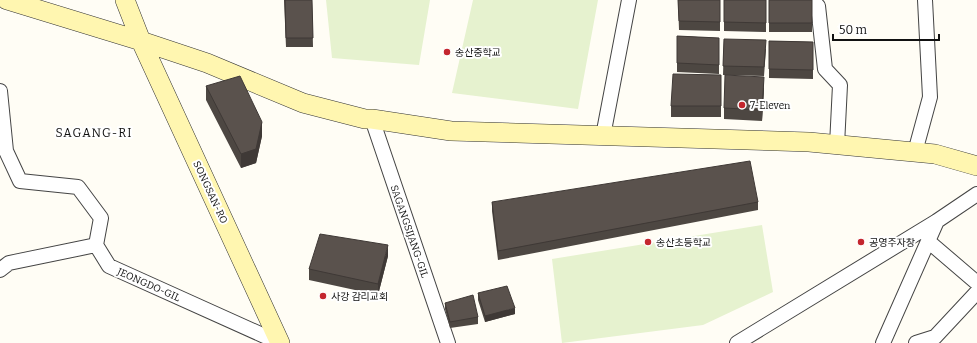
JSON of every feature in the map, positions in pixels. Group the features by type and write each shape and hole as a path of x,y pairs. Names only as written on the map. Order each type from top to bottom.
{"main road":[{"path":"7,0 207,63 303,103 365,119 451,131 809,142 935,154 977,166"},
{"name":"SONGSAN-RO","path":"125,0 141,41 280,343"}],"street":[{"path":"604,136 629,0"},
{"path":"811,0 818,6 825,69 840,85 837,145"},
{"path":"915,152 930,97 925,0"},
{"path":"0,91 6,151 20,181 78,187 101,218 96,245 8,263 0,270"},
{"name":"SAGANGSIJANG-GIL","path":"372,119 448,343"},
{"path":"737,343 937,221 977,194"},
{"path":"883,343 937,221"},
{"path":"928,241 977,283"},
{"name":"JEONGDO-GIL","path":"96,245 109,266 280,343"},
{"path":"916,343 935,337 977,292"}],"green space":[{"path":"326,0 430,0 419,65 332,58"},
{"path":"473,0 598,0 578,109 452,93"},
{"path":"762,225 773,292 703,325 562,343 552,259"}],"building":[{"path":"285,0 312,0 313,38 286,38"},
{"path":"678,0 720,0 720,22 679,21"},
{"path":"724,0 766,0 766,23 724,22"},
{"path":"769,0 812,0 812,23 769,23"},
{"path":"677,36 719,38 719,65 677,63"},
{"path":"724,39 766,40 764,67 723,66"},
{"path":"769,41 813,42 813,70 769,69"},
{"path":"673,74 721,75 721,106 671,106"},
{"path":"725,75 764,77 762,110 724,108"},
{"path":"240,76 262,122 256,149 241,154 206,86"},
{"path":"750,161 758,202 498,251 492,202"},
{"path":"320,234 388,245 378,284 309,269"},
{"path":"507,286 515,308 485,316 478,293"},
{"path":"473,295 478,317 450,322 445,303"}],"place":[{"name":"송산중학교","path":"447,52"},
{"name":"7-Eleven","path":"742,105"},
{"name":"송산초등학교","path":"648,242"},
{"name":"공영주자창","path":"861,242"},
{"name":"사강 감리교회","path":"323,296"}],"district":[{"name":"SAGANG-RI","path":"94,133"}]}
